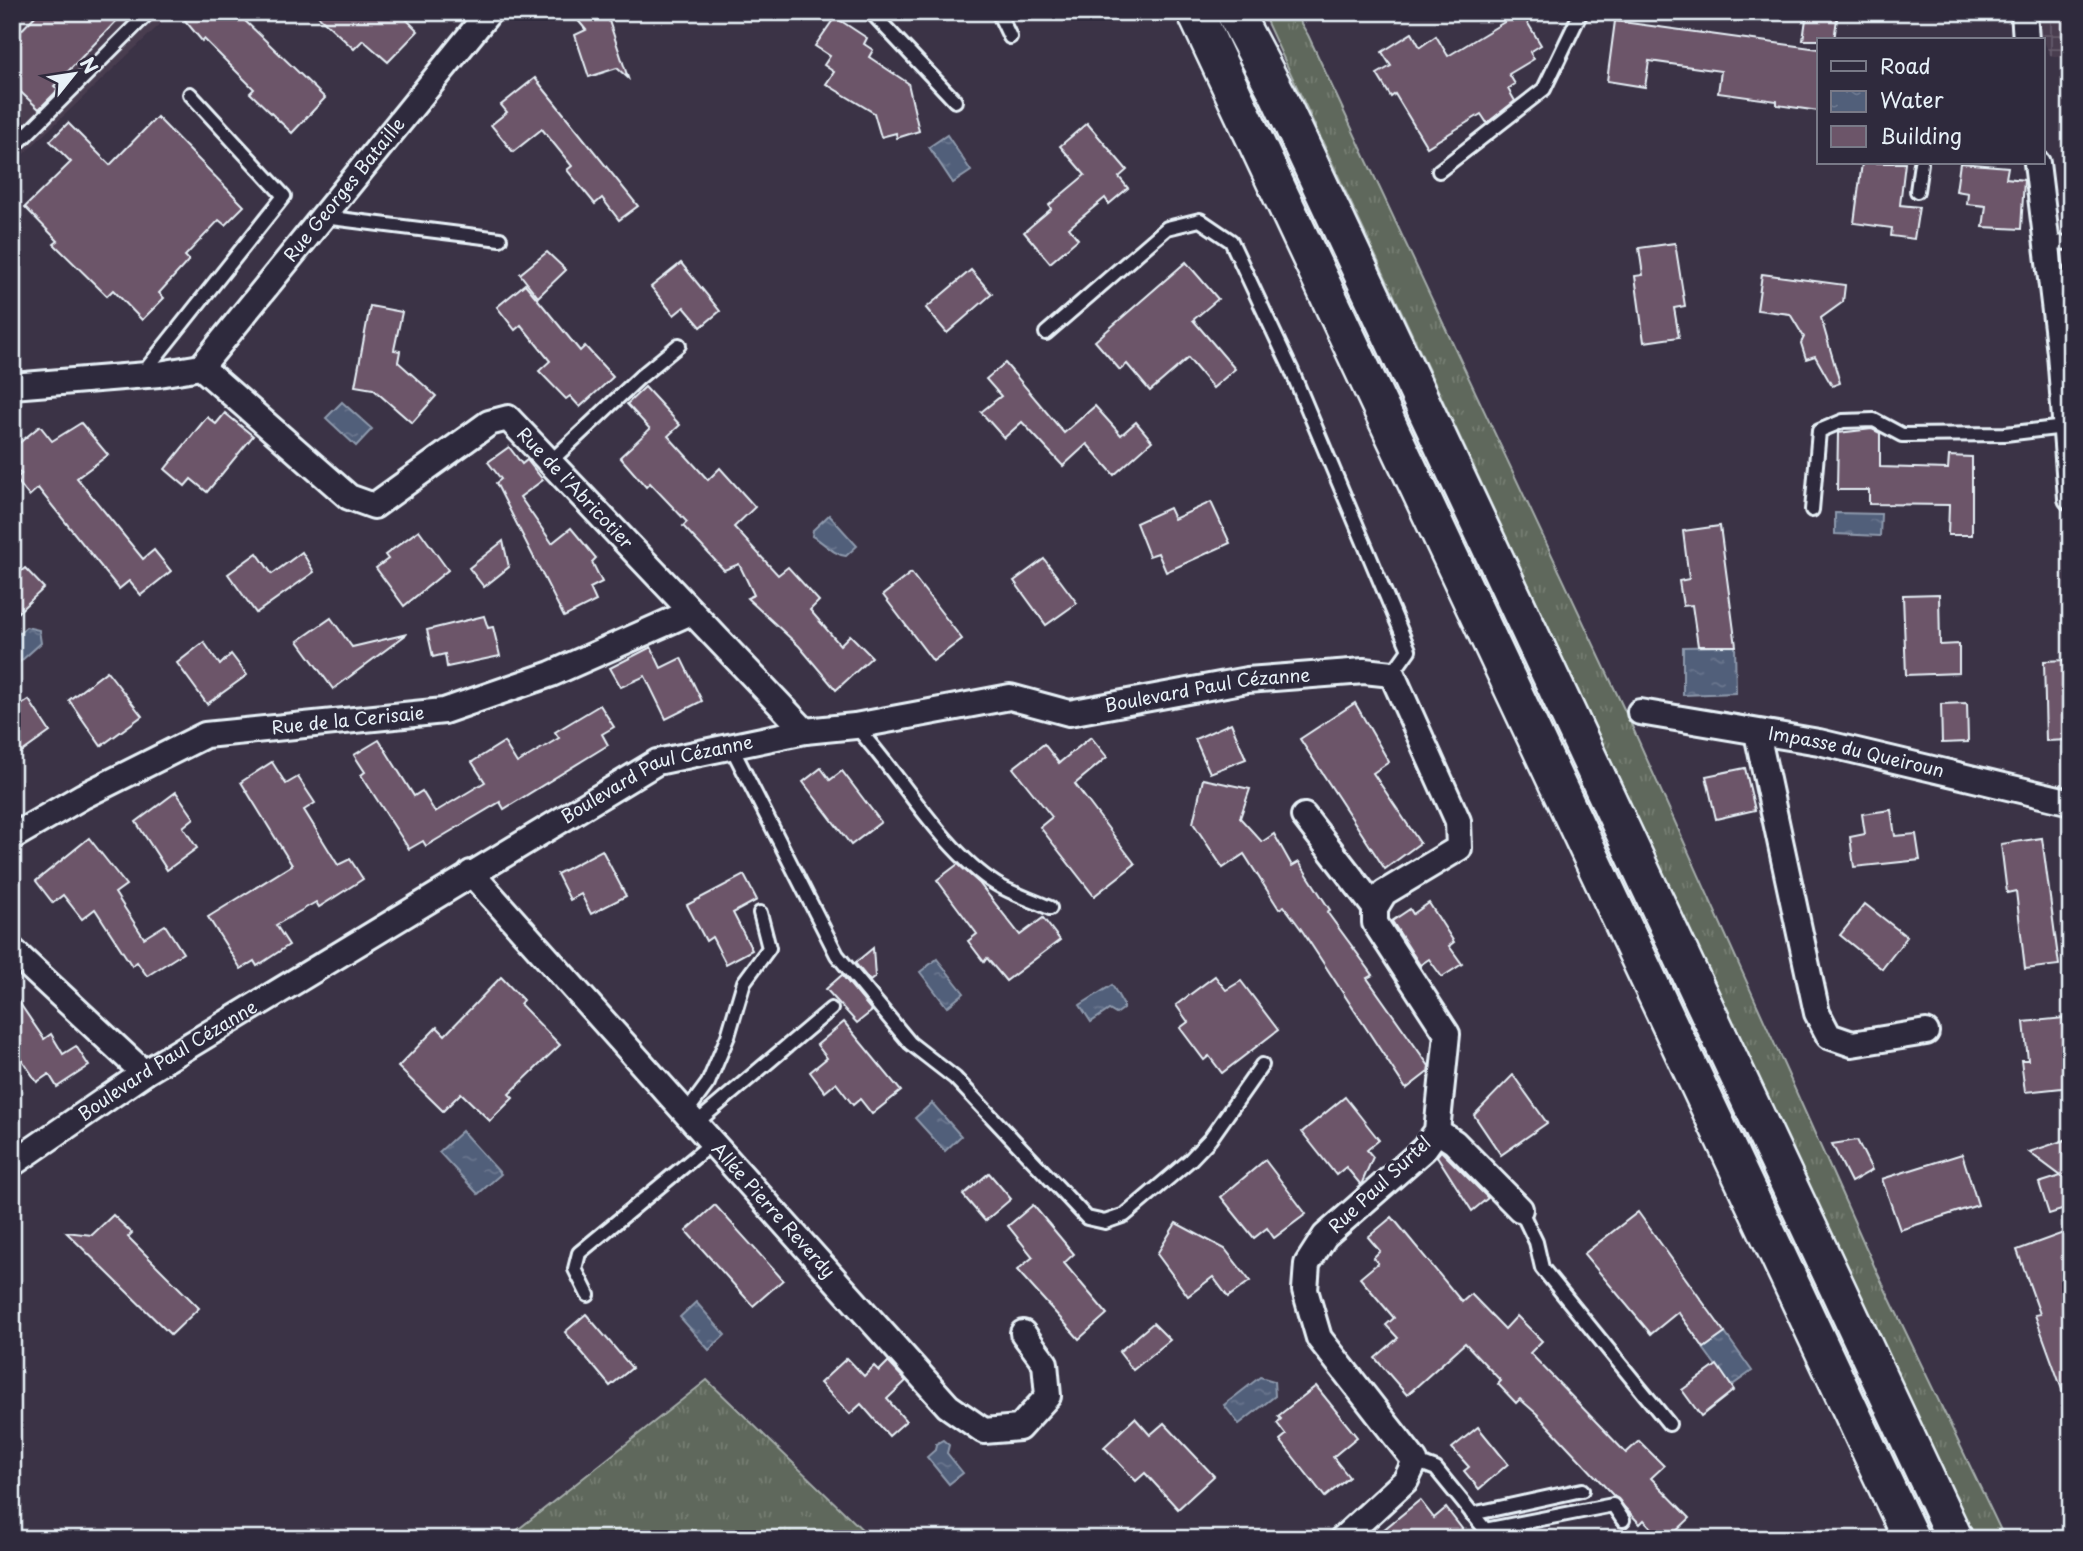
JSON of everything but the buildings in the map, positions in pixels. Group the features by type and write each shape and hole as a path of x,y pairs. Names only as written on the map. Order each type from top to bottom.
{"main road":[{"path":"1195,12 1911,1539"},
{"path":"1234,12 1278,95 1955,1539"}],"street":[{"name":"Rue Georges Bataille","path":"201,367 489,12"},
{"path":"2024,12 2026,38"},
{"path":"2037,164 2071,498"},
{"path":"12,386 201,367"},
{"name":"Rue de l'Abricotier","path":"201,367 349,497 374,506 489,423 508,418 805,731"},
{"name":"Rue de la Cerisaie","path":"12,837 83,796 205,735 444,711 551,674 691,612"},
{"name":"Boulevard Paul Cézanne","path":"12,1164 144,1073 657,762 805,731 855,726 1010,697 1069,713 1247,680 1364,671 1392,674"},
{"path":"1376,908 1384,893 1459,848 1458,821 1392,674"},
{"name":"Impasse du Queiroun","path":"1640,712 1819,741 2071,802"},
{"path":"1757,733 1817,1013 1829,1036 1852,1044 1926,1032"},
{"name":"Rue Paul Surtel","path":"1304,816 1376,908 1376,923 1447,1034 1437,1132 1424,1149 1325,1236 1307,1264 1305,1290 1319,1338 1415,1461"},
{"name":"Allée Pierre Reverdy","path":"471,873 948,1406 984,1431 1019,1428 1048,1396 1045,1363 1023,1333"},
{"path":"12,950 144,1073"},
{"path":"1437,1132 1454,1142 1520,1209"},
{"path":"1342,1539 1406,1480 1415,1461"}],"lane":[{"path":"12,149 149,12"},
{"path":"871,12 955,101"},
{"path":"998,12 1010,37"},
{"path":"1439,171 1544,89 1581,12"},
{"path":"143,373 284,196 190,94"},
{"path":"1917,191 1921,164"},
{"path":"322,217 500,239"},
{"path":"1046,333 1167,228 1200,220 1231,241 1291,369 1409,650 1392,674"},
{"path":"2046,242 2071,243"},
{"path":"551,461 640,377 679,345"},
{"path":"1812,510 1819,431 1843,421 1874,420 1902,435 2005,434 2065,427"},
{"path":"855,726 878,750 951,845 995,884 1050,908"},
{"path":"732,746 837,955 910,1043 955,1078 1087,1218 1105,1222 1125,1214 1190,1160 1210,1139 1262,1065"},
{"path":"691,1118 728,1036 744,982 769,948 760,913"},
{"path":"691,1118 831,1009"},
{"path":"588,1295 575,1269 579,1253 712,1143"},
{"path":"1520,1209 1536,1242 1542,1268 1669,1424"},
{"path":"1415,1461 1436,1469 1489,1534 1614,1505 1623,1520"},
{"path":"1472,1514 1582,1490"}],"shaded area":[{"path":"12,12 173,12 12,165"},
{"path":"2036,12 2071,12 2071,60 2050,55 2036,22"}],"green space":[{"path":"1262,12 1294,12 1308,35 1631,724 1876,1270 2005,1539 1973,1539"},
{"path":"707,1380 872,1539 506,1539"}],"water":[{"path":"947,135 971,171 953,183 929,147"},
{"path":"342,402 372,429 356,446 326,418"},
{"path":"1835,513 1881,514 1880,536 1835,534"},
{"path":"829,515 857,546 846,556 836,553 812,536 813,530"},
{"path":"26,627 39,630 41,643 12,669 12,640"},
{"path":"1735,646 1736,693 1683,695 1683,647"},
{"path":"937,959 964,993 947,1007 920,972"},
{"path":"1112,985 1123,1009 1116,1014 1109,1010 1091,1022 1080,1005"},
{"path":"932,1103 961,1136 945,1151 915,1118"},
{"path":"462,1131 501,1174 478,1194 439,1152"},
{"path":"696,1302 725,1335 709,1350 680,1317"},
{"path":"1725,1333 1752,1371 1731,1386 1703,1348"},
{"path":"1260,1377 1274,1381 1275,1396 1239,1424 1224,1405"},
{"path":"943,1440 949,1445 947,1453 963,1473 949,1484 927,1457 935,1450 936,1444"}]}
